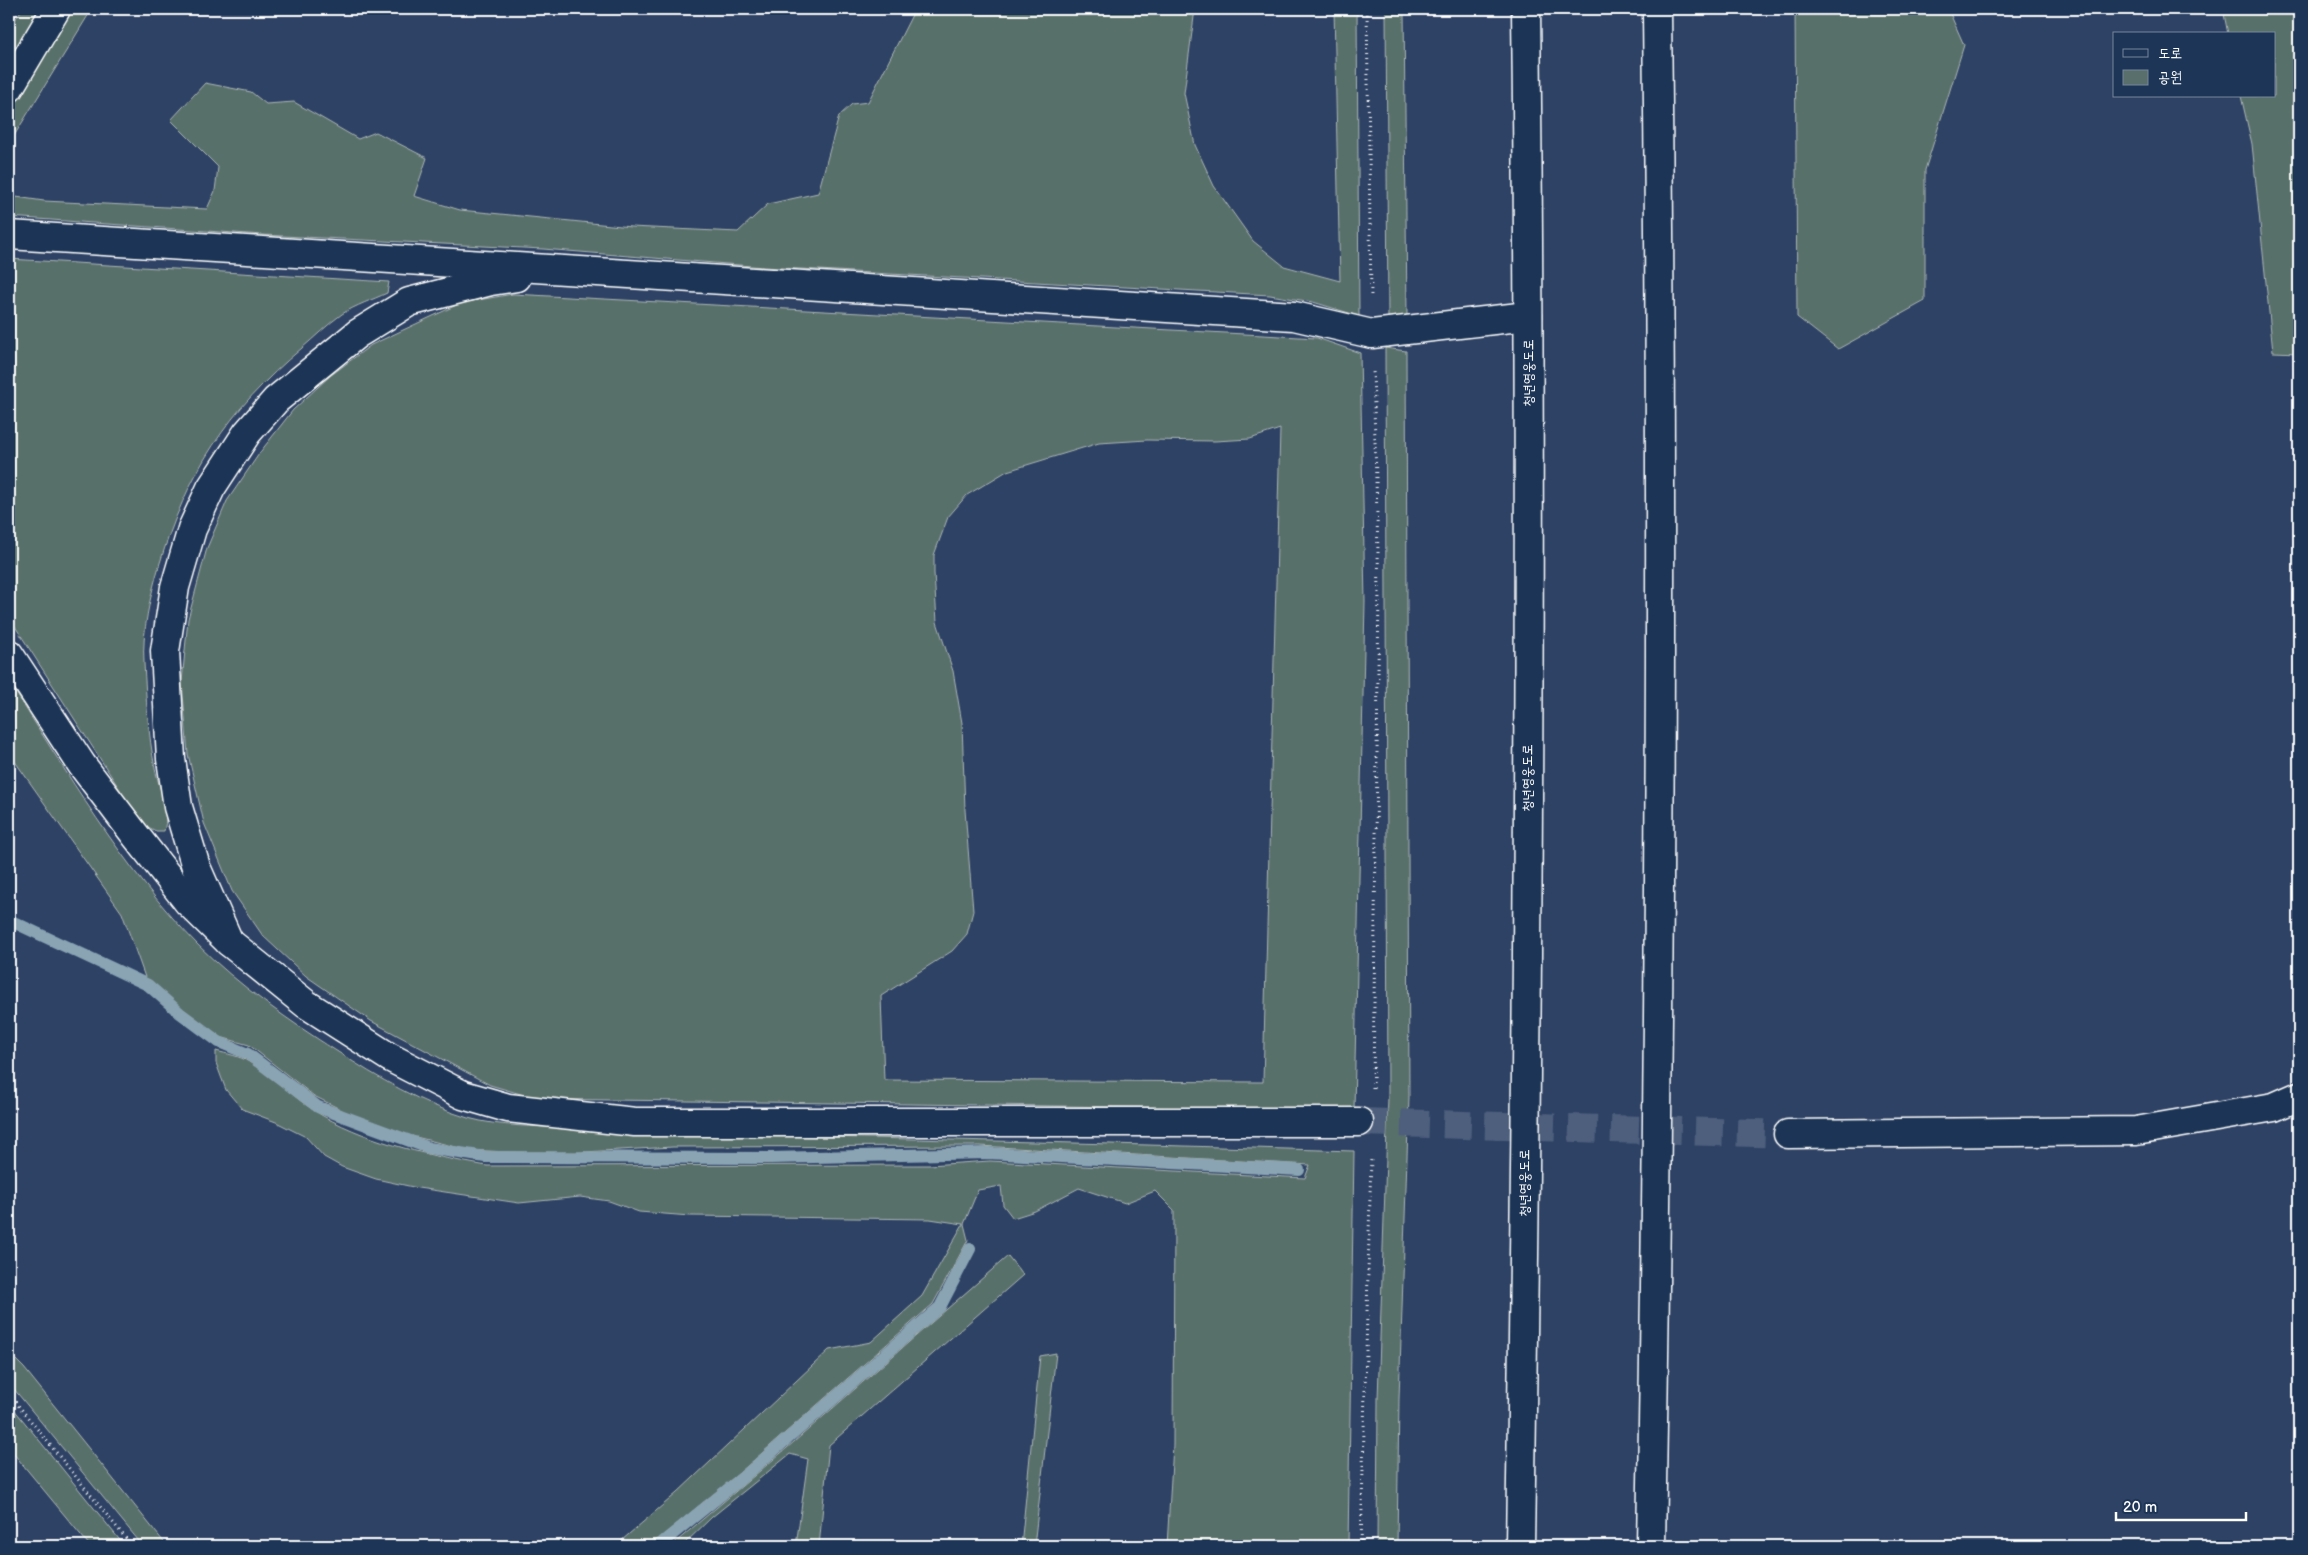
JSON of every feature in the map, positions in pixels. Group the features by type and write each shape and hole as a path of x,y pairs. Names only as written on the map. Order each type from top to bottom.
{"main road":[{"path":"9,88 56,9"},
{"name":"청년영웅도로","path":"1520,1546 1524,1306 1528,316 1526,9"},
{"path":"1651,1546 1655,1317 1660,243 1657,9"},
{"path":"9,235 1294,316 1372,334 1528,316"},
{"path":"229,942 196,867 178,807 170,759 164,651 177,579 192,529 212,488 247,434 276,400 357,334 409,302 491,280 579,270"},
{"path":"9,654 82,766 188,902 229,942 306,1004 389,1058 463,1095 508,1108 635,1122 1359,1122"},
{"path":"1788,1134 2136,1130 2274,1107 2299,1096"}],"path":[{"path":"1367,9 1372,334 1379,589 1373,1094"},
{"path":"1361,1546 1371,1153"},
{"path":"9,1394 132,1546"}],"green space":[{"path":"22,9 42,9 9,64 9,29"},
{"path":"68,9 92,9 9,144 9,111"},
{"path":"915,9 1195,9 1184,93 1195,145 1214,186 1253,241 1284,266 1340,281 1334,9 1357,9 1359,316 1313,302 1270,295 764,267 543,249 263,235 9,217 9,196 44,201 207,209 215,191 218,167 171,120 205,83 251,92 266,104 294,102 358,139 376,132 427,158 414,196 460,210 631,227 738,232 768,204 818,193 839,116 852,104 868,102"},
{"path":"1386,9 1404,9 1407,316 1388,321"},
{"path":"1795,9 1948,9 1964,45 1925,170 1925,301 1838,349 1797,317"},
{"path":"2223,9 2299,9 2299,353 2273,352 2252,144 2241,98 2276,98 2276,32 2228,32"},
{"path":"9,259 389,282 387,293 342,314 275,372 231,420 197,473 170,533 159,566 147,614 144,639 149,729 155,768 165,808 166,823 164,831 156,831 142,824 9,617"},
{"path":"513,294 1317,338 1360,353 1365,602 1354,1110 538,1099 490,1085 371,1021 306,976 263,936 232,891 204,823 188,754 182,682 188,619 207,548 227,501 261,451 293,410 330,376 371,345 461,303","holes":["1280,429 1263,1082 884,1080 881,996 952,951 967,934 973,911 965,810 962,723 953,671 937,622 934,555 948,517 967,495 1007,471 1099,443 1147,440 1215,441 1250,439"]},
{"path":"1385,348 1406,351 1409,1097 1399,1399 1397,1546 1377,1546 1378,1399 1388,1097"},
{"path":"9,682 120,852 144,884 197,944 247,988 320,1040 401,1090 468,1118 505,1125 724,1135 1354,1151 1348,1546 1167,1546 1173,1445 1174,1210 1155,1191 1125,1203 1079,1188 1035,1211 1013,1218 1003,1205 1001,1186 978,1190 964,1224 968,1240 933,1304 738,1474 650,1546 615,1546 677,1493 829,1350 871,1342 922,1296 963,1224 930,1219 690,1216 639,1212 609,1201 580,1197 519,1203 418,1188 376,1179 342,1167 324,1157 306,1137 276,1122 242,1109 226,1090 216,1063 216,1051 245,1060 267,1074 313,1110 342,1126 403,1148 487,1166 929,1165 990,1161 1305,1178 1310,1165 980,1146 673,1147 548,1154 468,1150 400,1133 346,1112 314,1096 249,1045 213,1035 146,980 122,913 9,753"},
{"path":"1008,1256 1023,1275 829,1445 819,1546 796,1546 808,1459 790,1454 712,1517 682,1546 671,1546 787,1448"},
{"path":"9,1353 24,1368 167,1546 143,1546 9,1383"},
{"path":"1056,1353 1034,1546 1021,1546 1040,1356"},
{"path":"9,1403 125,1546 90,1546 9,1448"}],"waterway":[{"path":"9,920 148,985 180,1013 219,1042 248,1054 318,1107 429,1148 485,1157 771,1158 988,1153 1299,1170"},
{"path":"658,1546 742,1478 940,1307 970,1249"}],"tunnel":[{"path":"1359,1122 1788,1134"}]}
